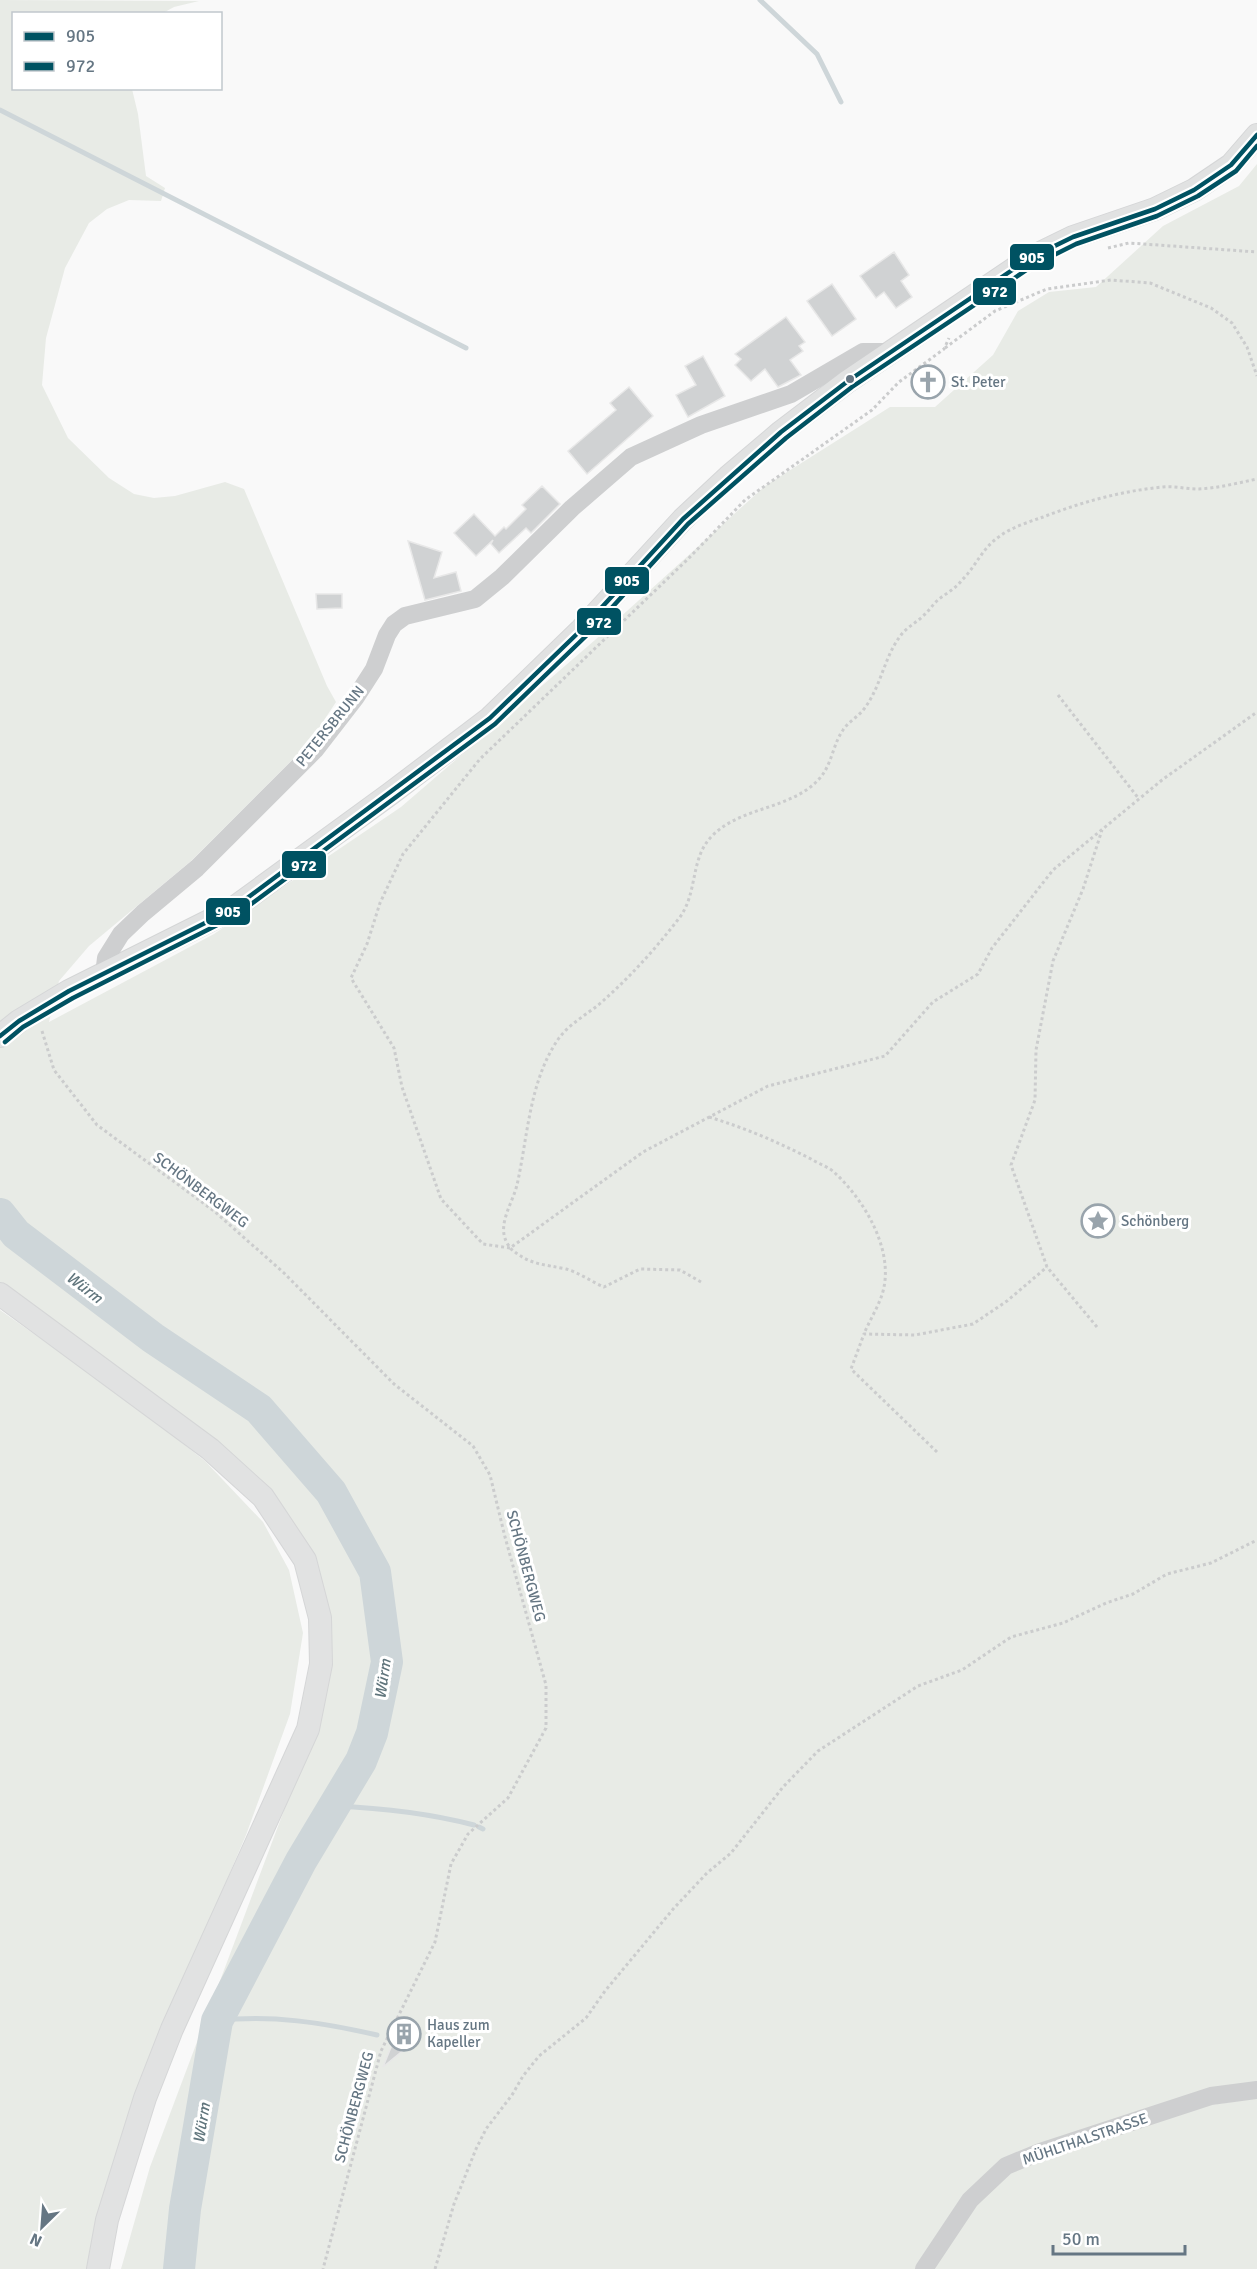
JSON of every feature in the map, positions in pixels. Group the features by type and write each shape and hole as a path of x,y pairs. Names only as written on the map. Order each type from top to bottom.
{"main road":[{"path":"0,1036 35,1011 231,910 490,718 580,632 683,519 728,477 781,432 890,352 1030,258 1073,237 1155,209 1194,190 1231,165 1257,135"},
{"path":"0,1294 210,1449 263,1497 305,1560 320,1618 321,1664 308,1729 177,2019 145,2098 107,2220 98,2269"}],"street":[{"name":"PETERSBRUNN","path":"104,974 106,958 122,934 143,913 197,868 315,750 356,697 374,669 387,635 394,624 405,616 475,599 502,577 572,508 631,457 702,425 792,394 863,352 890,352"},
{"name":"MÜHLTHALSTRASSE","path":"924,2269 970,2200 1006,2166 1040,2152 1211,2096 1257,2090"}],"path":[{"path":"1107,248 1129,243 1257,252"},
{"path":"1257,375 1247,347 1232,323 1211,308 1150,283 1111,280 1047,289 995,311 898,382 872,410 746,500 688,559 480,759 403,854 380,903 368,944 351,978 394,1048 402,1087 441,1199 483,1244 510,1248 643,1152 768,1086 885,1056 933,1002 978,974 992,948 1053,870 1139,799 1257,712"},
{"path":"944,349 951,333"},
{"path":"701,1282 680,1270 640,1269 604,1287 568,1269 543,1266 519,1255 506,1243 503,1229 516,1187 533,1097 549,1056 561,1036 602,1002 643,963 682,914 692,891 703,846 713,834 741,818 784,802 807,790 823,775 843,729 864,710 883,675 899,636 922,618 936,601 959,584 973,568 983,549 1002,534 1032,520 1116,493 1167,487 1197,489 1257,479"},
{"path":"1058,695 1139,799"},
{"path":"1097,1327 1047,1267 1011,1165 1035,1100 1036,1050 1053,962 1083,889 1103,829"},
{"name":"SCHÖNBERGWEG","path":"35,1011 54,1070 97,1125 214,1210 284,1273 394,1384 473,1446 490,1475 546,1685 546,1728 508,1798 468,1834 451,1864 435,1942 381,2051 323,2269"},
{"path":"709,1117 748,1129 797,1152 834,1172 853,1193 876,1228 885,1256 884,1288 851,1369 937,1452"},
{"path":"864,1334 915,1335 973,1324 1007,1302 1047,1267"},
{"path":"435,2269 454,2204 476,2149 486,2129 512,2095 523,2076 539,2056 586,2018 605,1991 674,1908 707,1873 731,1853 783,1787 818,1751 918,1686 962,1670 1011,1637 1063,1623 1106,1603 1133,1594 1167,1574 1211,1563 1257,1540"}],"shaded area":[{"path":"0,0 199,1 174,7 165,12 12,12 12,90 132,90 138,114 146,176 165,188 161,201 129,200 107,209 89,223 65,268 46,338 42,385 68,438 109,478 134,494 154,498 175,496 225,482 244,489 327,686 336,702 309,743 191,861 89,946 59,981 49,1022 214,934 401,807 595,640 765,486 890,407 935,407 993,355 1018,311 1049,292 1096,287 1163,226 1239,186 1257,164 1257,2085 1211,2105 1257,2098 1257,2269 121,2269 150,2167 324,1704 315,1563 284,1508 238,1459 0,1284"},
{"path":"0,1310 129,1401 205,1461 263,1522 289,1570 303,1633 290,1714 246,1835 137,2091 91,2269 0,2269"}],"building":[{"path":"894,252 909,275 901,281 912,297 896,308 884,292 876,298 860,276"},
{"path":"832,284 856,319 832,336 807,301"},
{"path":"786,317 805,342 799,346 803,351 790,360 801,375 778,387 765,369 751,381 735,365 741,359 735,354"},
{"path":"703,356 725,396 688,417 676,395 696,385 685,366"},
{"path":"629,387 653,416 587,474 568,451 616,410 610,403"},
{"path":"542,486 560,504 531,533 526,528 499,553 491,544 493,540 476,556 454,533 474,514 495,536 504,527 506,529 526,509 522,505"},
{"path":"408,541 442,552 434,578 456,572 461,591 425,600"},
{"path":"316,594 342,594 342,608 317,609"},
{"name":"Haus zum Kapeller","path":"402,2020 415,2025 406,2048 383,2067"}],"waterway":[{"path":"760,0 817,54 841,102"},
{"path":"0,110 466,348"},
{"name":"Würm","path":"0,1214 16,1234 153,1338 259,1409 331,1492 375,1572 387,1662 372,1733 361,1761 301,1861 217,2021 185,2209 179,2269"},
{"path":"334,1806 405,1812 474,1825"},
{"path":"479,1827 483,1829"},
{"path":"217,2021 277,2019 377,2035"}],"transit line":[{"name":"905","path":"0,1036 19,1021 69,991 231,910 490,718 580,631 683,519 781,432 848,381 1030,258 1073,237 1155,209 1194,190 1231,165 1257,135"},
{"name":"972","path":"5,1042 23,1027 73,998 235,916 495,724 586,636 688,524 786,438 852,387 1034,265 1076,244 1157,216 1198,196 1236,171 1257,146"}],"place":[{"name":"St. Peter","path":"928,382"},
{"name":"Schönberg","path":"1098,1221"},
{"name":"Haus zum Kapeller","path":"404,2034"}]}
